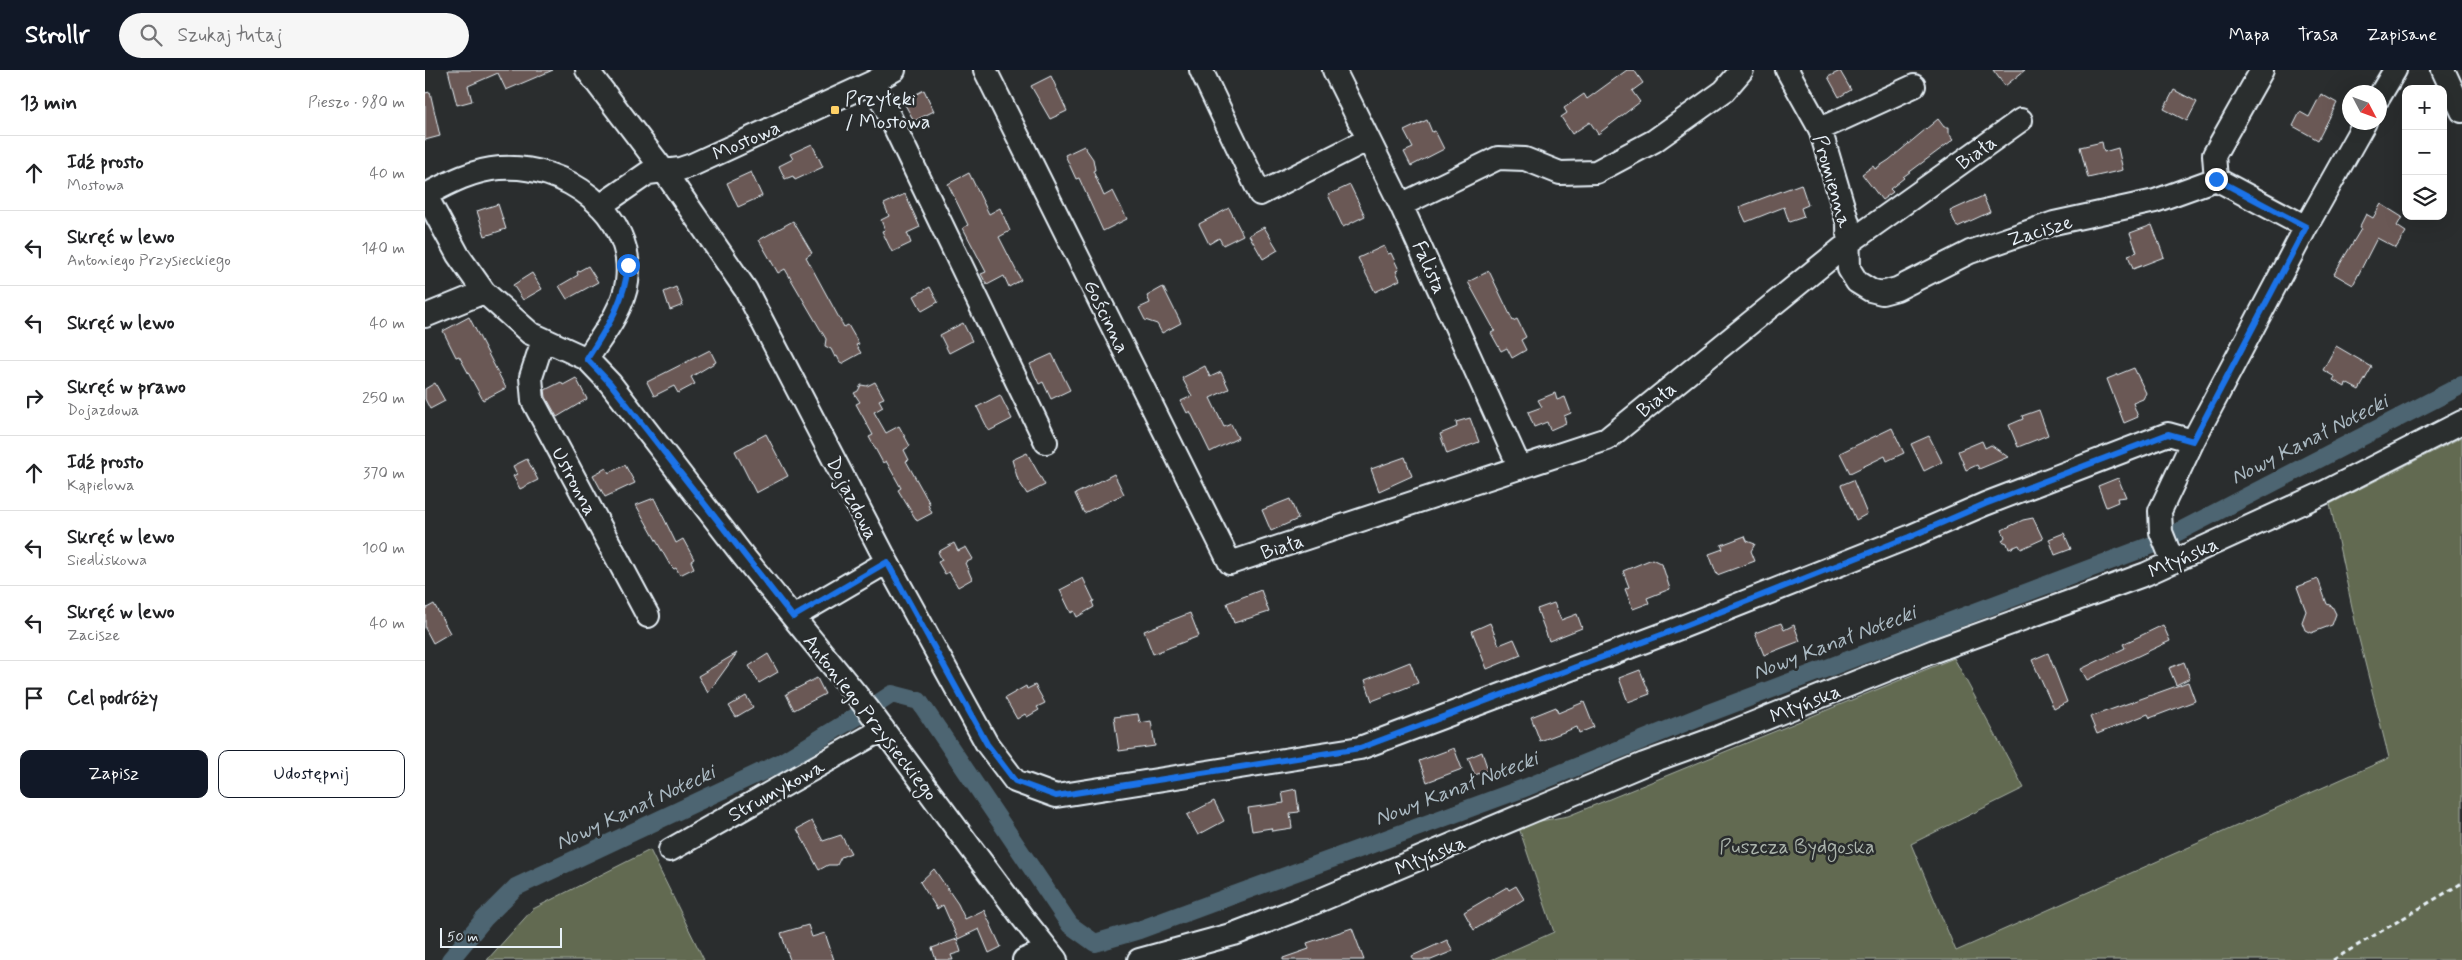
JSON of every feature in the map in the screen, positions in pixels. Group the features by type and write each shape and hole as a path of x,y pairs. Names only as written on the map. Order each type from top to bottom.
{"street":[{"name":"Dojazdowa","path":"587,70 665,171 746,290 887,562 987,744 1015,781 1056,796 1360,748 1673,630 1909,537 1994,500 2168,434 2193,441"},
{"name":"Mostowa","path":"601,206 648,173 680,169 692,165 873,82 893,70"},
{"name":"Gościnna","path":"985,70 1230,563"},
{"path":"1201,70 1259,194 1367,140"},
{"name":"Falista","path":"1334,70 1367,140 1401,205 1520,468"},
{"path":"1401,205 1497,158 1525,160 1560,173 1596,172 1654,141 1724,91 1742,70"},
{"name":"Promienna","path":"1787,70 1820,129 1847,223 1850,242 1849,269 1857,282 1869,290"},
{"path":"2262,70 2214,155 2216,179 2306,227"},
{"path":"2386,85 2395,70"},
{"path":"2443,70 2462,111"},
{"path":"873,82 1046,442"},
{"path":"1820,129 1914,86"},
{"name":"Biała","path":"1230,563 1607,439 1850,242 2021,120"},
{"path":"2173,562 2161,532 2160,511 2193,441 2306,227 2361,130"},
{"path":"426,194 478,171 513,168 535,171 565,180 575,185 601,206 616,224 626,247 627,274 619,305 587,359"},
{"name":"Zacisze","path":"1869,290 1883,293 1897,289 1970,252 2054,223 2155,201 2216,179"},
{"name":"Antoniego Przysieckiego","path":"426,194 458,254 484,292 530,333 587,359 610,383 883,729 1051,955"},
{"path":"425,316 484,292"},
{"name":"Ustronna","path":"543,340 531,377 533,401 648,616"},
{"name":"Młyńska","path":"1139,960 1234,934 1296,911 1644,764 1719,737 1941,649 2146,574 2321,494 2462,422"},
{"path":"793,617 887,562"},
{"name":"Strumykowa","path":"669,850 883,729"},
{"path":"1024,960 1051,955"}],"path":[{"path":"2333,960 2462,883"}],"green space":[{"name":"Puszcza Bydgoska","path":"2462,437 2462,960 1491,960 1554,932 1518,825 1568,816 1954,658 2024,788 1911,844 1956,951 2389,758 2358,635 2330,504"},
{"path":"650,850 704,960 487,960 533,909"}],"building":[{"path":"448,70 553,70 506,90 498,73 468,86 472,101 457,105"},
{"path":"1627,70 1634,70 1643,83 1632,91 1640,102 1598,134 1590,122 1572,134 1561,117 1567,113 1564,108 1584,94 1587,99"},
{"path":"1993,70 2025,70 2005,86"},
{"path":"1840,71 1851,90 1839,97 1828,77"},
{"path":"1051,76 1067,111 1050,119 1031,86"},
{"path":"924,90 934,111 914,121 903,101"},
{"path":"2174,90 2197,102 2187,121 2164,109"},
{"path":"430,92 440,136 425,140 425,93"},
{"path":"2321,94 2337,103 2318,140 2293,126 2300,112 2309,117"},
{"path":"1938,119 1944,127 1949,127 1949,133 1954,139 1903,177 1890,189 1893,192 1882,200 1862,174 1873,166 1875,169 1889,160"},
{"path":"1427,120 1432,132 1435,131 1444,149 1411,166 1404,152 1413,148 1404,131"},
{"path":"2102,142 2104,152 2118,148 2123,170 2088,178 2080,147"},
{"path":"812,144 823,167 795,180 793,176 785,179 779,166 793,159 790,154"},
{"path":"1084,146 1093,159 1095,170 1093,171 1104,196 1113,191 1127,219 1103,231 1079,178 1076,179 1065,155"},
{"path":"751,172 762,196 738,207 727,183"},
{"path":"969,173 989,214 1000,208 1010,231 999,237 1021,280 1009,287 1004,276 987,285 981,274 986,272 963,228 968,225 948,184"},
{"path":"1801,184 1808,205 1801,208 1804,217 1789,222 1784,207 1746,222 1739,207"},
{"path":"1350,185 1365,216 1343,227 1328,195"},
{"path":"905,194 920,227 907,233 911,243 892,252 882,231 885,230 881,220 889,216 884,204"},
{"path":"1983,196 1990,212 1957,227 1950,211"},
{"path":"498,204 506,229 485,236 477,211"},
{"path":"2381,204 2402,217 2397,226 2406,232 2396,248 2377,238 2353,285 2334,274 2361,229 2359,228 2366,214 2373,218"},
{"path":"1229,208 1243,235 1223,245 1219,238 1209,244 1199,224"},
{"path":"793,221 812,253 806,257 844,327 848,325 859,344 856,345 861,353 841,364 831,349 825,346 826,339 785,269 778,273 759,240"},
{"path":"2152,225 2164,257 2133,269 2128,255 2137,252 2130,233"},
{"path":"1264,227 1278,250 1263,259 1249,235"},
{"path":"1384,246 1388,254 1391,253 1399,270 1396,271 1400,280 1375,292 1358,258"},
{"path":"588,266 598,282 567,299 559,286 578,275 577,272"},
{"path":"1489,271 1513,321 1517,319 1526,337 1521,340 1526,350 1512,358 1507,348 1501,351 1491,333 1495,331 1468,282"},
{"path":"532,273 542,289 523,300 513,285"},
{"path":"676,287 683,305 670,310 664,292"},
{"path":"930,287 938,302 922,311 914,296"},
{"path":"1163,287 1181,323 1162,333 1157,324 1145,320 1139,308 1150,303 1147,296"},
{"path":"469,317 506,388 483,400 459,356 456,357 443,331"},
{"path":"963,323 972,341 949,353 940,335"},
{"path":"2336,346 2372,367 2359,390 2346,383 2345,387 2333,380 2335,377 2323,370"},
{"path":"710,350 716,362 691,377 695,384 678,393 674,386 654,396 647,382"},
{"path":"1052,354 1070,390 1051,399 1043,382 1039,384 1030,364"},
{"path":"1205,366 1210,377 1221,372 1229,389 1210,398 1224,427 1231,424 1238,438 1210,452 1190,411 1187,413 1181,401 1192,396 1182,378"},
{"path":"2134,368 2146,393 2143,399 2133,403 2138,417 2124,423 2107,379"},
{"path":"576,378 587,399 557,417 546,397 545,390 561,382 563,385"},
{"path":"875,382 884,398 879,400 883,407 874,412 886,433 899,426 910,446 904,450 909,460 906,461 930,504 928,505 932,513 917,521 898,490 901,488 886,461 883,463 869,437 873,435 856,404 860,402 854,393 858,391 861,385 867,386"},
{"path":"435,383 445,401 430,409 425,399 425,389"},
{"path":"1555,393 1557,400 1565,397 1571,413 1564,416 1566,423 1550,430 1547,422 1534,427 1528,412 1542,407 1538,400"},
{"path":"1000,395 1012,419 989,431 977,407"},
{"path":"2039,410 2048,435 2018,447 2009,425 2023,419 2022,416"},
{"path":"1470,418 1479,442 1447,454 1440,434 1457,427 1456,422"},
{"path":"1892,428 1904,453 1887,461 1885,456 1850,473 1840,453"},
{"path":"766,434 788,476 756,493 735,451"},
{"path":"1929,436 1942,462 1924,471 1911,444"},
{"path":"1982,441 1985,448 1991,445 2008,457 1979,469 1977,465 1966,470 1958,451"},
{"path":"1027,453 1045,485 1027,494 1018,480 1012,460"},
{"path":"1405,457 1412,476 1379,491 1371,469"},
{"path":"527,459 538,480 520,489 513,476 517,474 513,466"},
{"path":"625,465 635,483 605,497 593,475 606,468 609,473"},
{"path":"1114,474 1124,494 1084,513 1075,494"},
{"path":"2118,478 2126,497 2117,498 2118,502 2106,507 2098,486"},
{"path":"1853,480 1867,514 1856,520 1841,485"},
{"path":"654,498 676,543 683,539 694,559 691,561 694,568 680,575 676,568 674,569 670,565 636,505"},
{"path":"1290,499 1298,519 1271,531 1262,510"},
{"path":"2033,518 2043,539 2021,549 2019,545 2009,549 2007,543 2002,541 2005,537 2002,530 2023,520"},
{"path":"2064,533 2071,549 2055,555 2049,539"},
{"path":"1745,536 1747,541 1755,544 1751,551 1755,561 1717,575 1709,554 1723,549 1721,545"},
{"path":"954,543 958,551 966,547 973,559 965,563 972,579 958,587 949,572 945,574 938,562 942,560 938,552"},
{"path":"1652,559 1662,564 1670,589 1647,598 1649,603 1633,609 1625,589 1629,587 1623,571"},
{"path":"1083,578 1094,601 1092,602 1094,607 1077,617 1074,611 1071,613 1060,590"},
{"path":"2318,579 2327,604 2332,606 2336,614 2332,625 2311,633 2305,630 2302,622 2306,611 2297,587"},
{"path":"1261,590 1269,612 1234,623 1227,603"},
{"path":"1554,603 1561,620 1577,614 1582,628 1549,641 1537,609"},
{"path":"434,604 450,633 433,643 425,628 425,609"},
{"path":"1190,613 1199,636 1153,654 1144,631"},
{"path":"1490,623 1499,645 1514,639 1521,655 1487,669 1472,631"},
{"path":"1781,623 1784,630 1794,625 1800,641 1764,655 1755,633"},
{"path":"2163,625 2170,641 2087,680 2081,669 2125,648 2123,644"},
{"path":"737,653 708,693 698,676"},
{"path":"2048,653 2067,702 2054,709 2032,660"},
{"path":"768,654 778,672 759,683 749,666"},
{"path":"1410,662 1418,683 1372,701 1365,680"},
{"path":"2184,662 2190,678 2176,685 2169,668"},
{"path":"1640,670 1650,694 1628,702 1619,678"},
{"path":"817,678 825,694 794,710 786,694"},
{"path":"2188,682 2195,701 2150,718 2148,714 2097,734 2090,717"},
{"path":"1035,685 1045,703 1037,707 1039,710 1027,717 1025,714 1017,719 1005,698 1026,686 1027,689"},
{"path":"746,696 753,707 736,717 729,706"},
{"path":"1584,702 1594,727 1579,733 1577,727 1540,741 1531,717 1556,707 1558,713"},
{"path":"1138,714 1140,723 1151,721 1155,746 1119,751 1114,717"},
{"path":"1454,748 1462,769 1427,782 1419,761"},
{"path":"1482,752 1488,770 1475,775 1468,758"},
{"path":"1296,789 1299,812 1290,813 1292,828 1272,831 1271,828 1252,831 1248,808 1284,803 1282,792"},
{"path":"1214,801 1224,821 1198,835 1187,815"},
{"path":"812,821 823,841 841,835 851,853 841,857 837,865 828,865 819,870 797,829"},
{"path":"934,869 958,904 965,919 984,910 1001,947 989,953 979,929 958,939 943,905 937,909 920,882"},
{"path":"1516,886 1524,899 1474,930 1464,912 1507,887 1509,890"},
{"path":"808,925 812,937 825,933 834,960 790,960 781,933"},
{"path":"1352,928 1364,960 1283,960 1283,958 1309,949 1307,943"},
{"path":"957,939 961,952 951,955 953,960 936,960 932,948"},
{"path":"1447,940 1453,951 1431,960 1414,960 1412,956"}],"waterway":[{"name":"Nowy Kanał Notecki","path":"2176,533 2462,385"},
{"name":"Nowy Kanał Notecki","path":"880,702 892,694 919,701 1070,925 1095,943 1139,930 1527,787 1706,714 2152,545"},
{"name":"Nowy Kanał Notecki","path":"450,960 484,919 516,887 782,762 857,716"}],"place":[{"name":"Przyłęki / Mostowa","path":"835,110"}],"route":[{"path":"628,265 626,284 619,305 587,359 610,383 744,557 793,617 887,562 987,744 1015,781 1056,796 1360,748 1664,634 1909,537 1985,504 2168,434 2193,441 2306,227 2216,179"}]}
